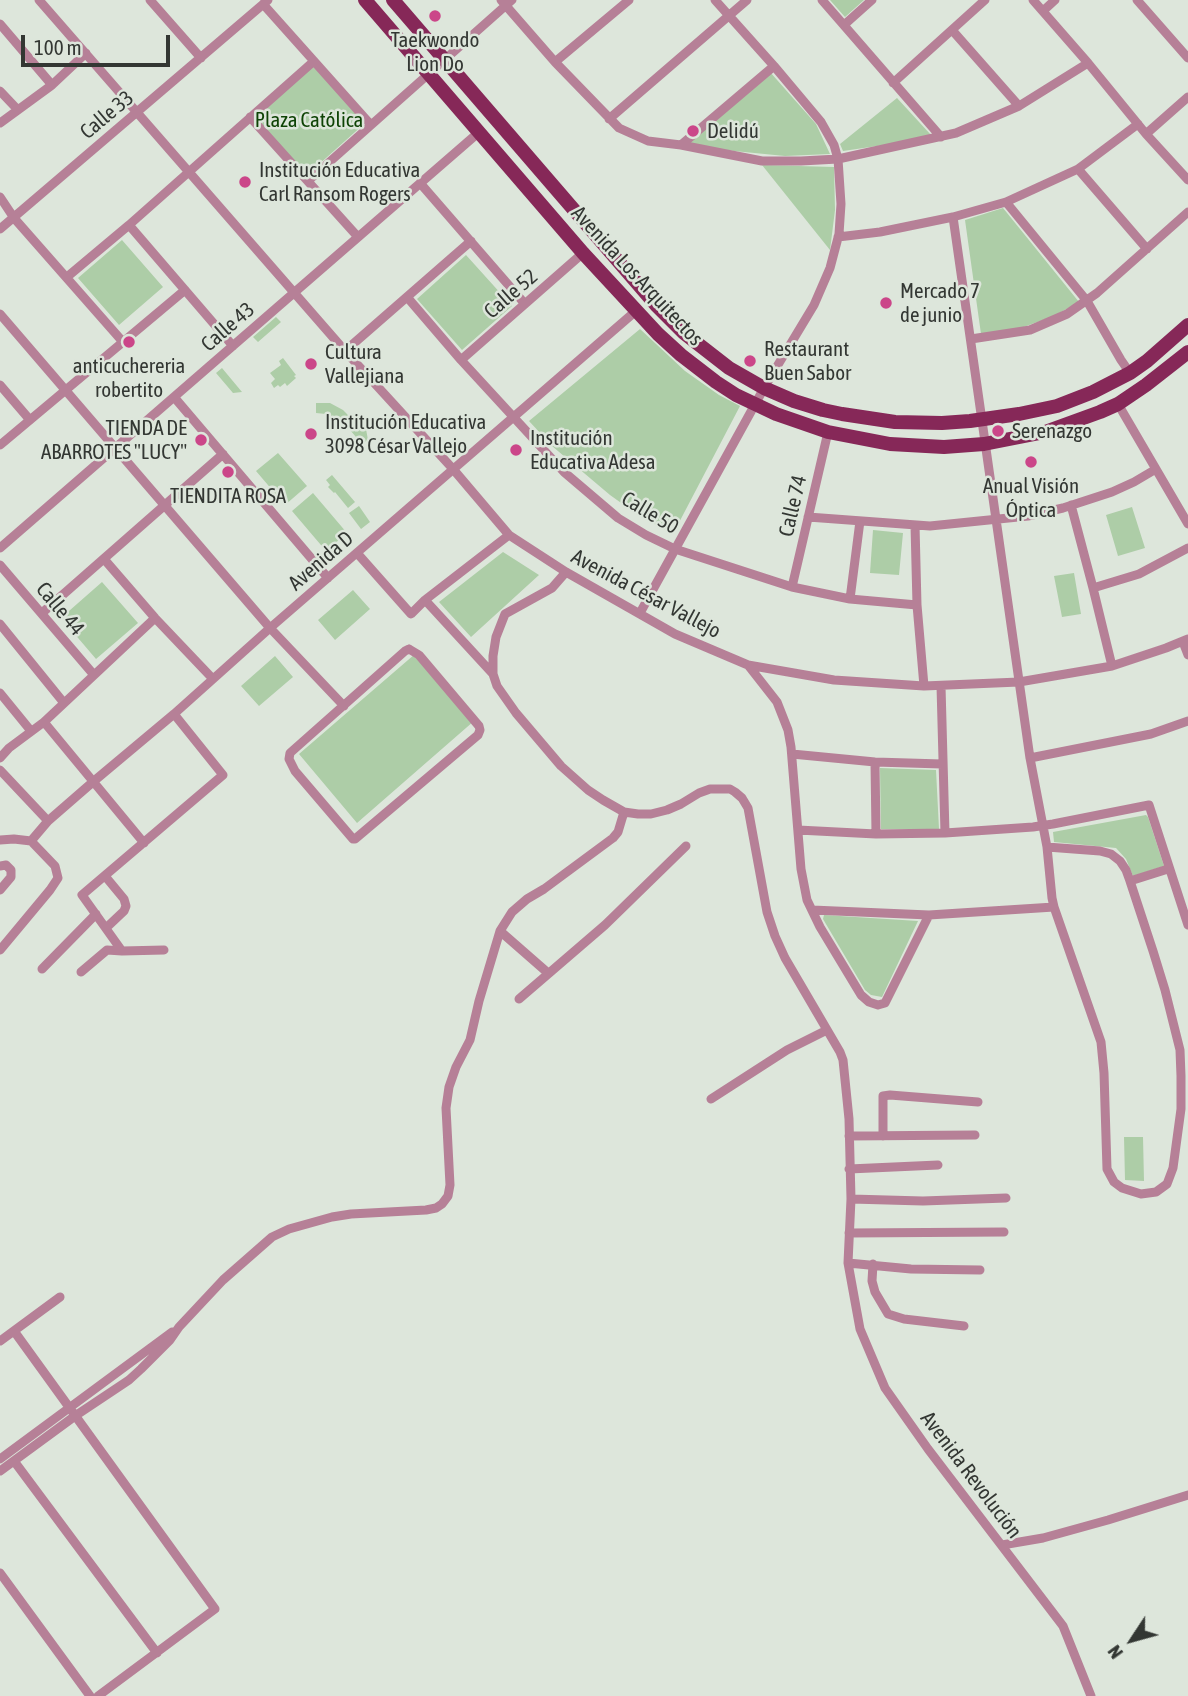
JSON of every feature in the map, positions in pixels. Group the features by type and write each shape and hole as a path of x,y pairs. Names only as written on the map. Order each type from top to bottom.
{"main road":[{"name":"Avenida Los Arquitectos","path":"365,0 583,254 658,334 716,382 776,414 828,432 864,440 914,446 984,444 1045,432 1076,422 1118,404 1187,357"},
{"name":"Avenida Los Arquitectos","path":"393,0 665,314 684,333 729,368 794,401 842,414 907,422 942,423 982,420 1057,406 1130,373 1188,325"}],"street":[{"name":"Avenida César Vallejo","path":"39,0 509,535 566,572 675,634 748,665 834,680 924,686 1019,682 1112,666 1186,641"},
{"path":"151,0 201,58"},
{"path":"555,62 629,0"},
{"path":"640,613 764,388 818,297 830,268 838,237 841,204 838,159 834,145 821,122 715,0"},
{"path":"609,119 747,0"},
{"path":"822,0 941,137"},
{"path":"844,25 872,0"},
{"path":"893,83 985,0"},
{"path":"1032,0 1188,180"},
{"path":"1043,11 1055,0"},
{"path":"1137,0 1188,58"},
{"path":"266,2 371,125"},
{"name":"Calle 33","path":"0,229 266,2"},
{"path":"308,181 507,2 555,62 619,128 648,141 762,161 838,159 956,133 1019,106 1088,63"},
{"path":"0,24 52,85"},
{"path":"952,30 1019,106"},
{"path":"0,123 52,85 86,53"},
{"path":"66,277 129,225 314,61"},
{"path":"681,145 774,66"},
{"path":"0,90 18,110"},
{"path":"1146,134 1188,96"},
{"path":"250,117 358,237"},
{"path":"838,237 880,232 953,217 1006,202 1078,169 1138,124"},
{"name":"Calle 43","path":"0,548 478,133"},
{"path":"1078,169 1147,249"},
{"path":"420,183 525,304"},
{"path":"0,197 14,218 123,342"},
{"path":"1006,202 1087,301 1130,373"},
{"path":"971,340 1030,330 1067,314 1087,301 1188,212"},
{"path":"953,217 984,444 1054,907 1101,1042 1107,1169 1114,1182 1122,1188 1141,1194 1156,1192 1170,1179 1177,1149 1181,1109 1180,1050 1165,990 1130,881 1119,861 1111,854 1100,851 1047,847"},
{"path":"129,225 233,346"},
{"path":"345,351 471,241"},
{"name":"Calle 52","path":"461,360 583,254"},
{"path":"0,445 185,290"},
{"name":"Calle 50","path":"407,296 461,360 564,472 618,518 676,549 792,587 850,599 917,606"},
{"name":"Avenida D","path":"31,841 48,821 94,780 174,714 637,310"},
{"path":"0,314 271,628 344,706"},
{"path":"0,385 30,420"},
{"path":"174,397 328,578"},
{"path":"1118,404 1188,524"},
{"name":"Calle 74","path":"792,587 828,432"},
{"path":"42,613 223,454"},
{"path":"808,517 930,526 1028,516 1112,492 1156,469"},
{"path":"1071,505 1112,666"},
{"path":"850,599 860,521"},
{"path":"915,525 917,606 924,686"},
{"path":"357,553 411,614 425,600 509,535"},
{"path":"1093,587 1139,574 1188,548"},
{"path":"104,559 213,679"},
{"name":"Calle 44","path":"0,565 94,675"},
{"path":"0,1459 129,1380 170,1340 223,1280 281,1232 332,1217 436,1208 448,1196 450,1185 446,1118 449,1087 470,1040 500,931 512,912 527,899 613,838 618,832 624,812 588,790 561,766 516,713 497,686 493,674 496,637 505,614 552,588 566,572"},
{"path":"425,600 493,674"},
{"path":"0,758 44,722 155,618"},
{"path":"0,624 64,703"},
{"path":"1186,641 1188,655"},
{"path":"410,649 419,656 480,730 478,735 353,839 295,771 289,758 290,753 344,706 410,649"},
{"path":"748,665 772,695 788,730 807,900 861,995 869,1002 878,1005 885,1003 929,915"},
{"path":"941,686 945,833"},
{"path":"0,692 31,731"},
{"path":"122,951 82,895 223,775 174,714"},
{"path":"1030,758 1151,734 1188,720"},
{"path":"44,722 144,843"},
{"path":"792,754 875,762 942,764"},
{"path":"875,762 876,834"},
{"path":"0,771 48,821"},
{"name":"Avenida Revolución","path":"624,812 651,814 674,807 710,789 730,789 742,798 748,808 767,912 775,936 843,1060 849,1136 848,1263 860,1329 885,1388 1063,1626 1091,1696"},
{"path":"798,830 876,834 945,833 1043,826 1149,805 1188,926"},
{"path":"0,840 31,841 55,866 58,878 0,950"},
{"path":"519,999 605,925 686,846"},
{"path":"0,866 6,864 11,870 10,877 0,890"},
{"path":"1130,881 1168,869"},
{"path":"105,876 127,906 106,928"},
{"path":"812,910 929,915 1054,907"},
{"path":"42,969 96,914"},
{"path":"500,931 548,973"},
{"path":"81,972 107,950 164,950"},
{"path":"711,1099 787,1050 827,1030"},
{"path":"883,1136 883,1096 978,1102"},
{"path":"849,1136 975,1135"},
{"path":"849,1168 938,1165"},
{"path":"850,1199 1006,1198"},
{"path":"849,1233 1004,1232"},
{"path":"848,1263 911,1269 980,1270"},
{"path":"873,1264 875,1292 888,1314 904,1319 964,1326"},
{"path":"0,1341 60,1297"},
{"path":"13,1331 215,1609 98,1696"},
{"path":"0,1471 72,1413"},
{"path":"14,1461 157,1653"},
{"path":"1002,1545 1043,1538 1188,1495"},
{"path":"0,1573 90,1696"}],"green space":[{"path":"830,0 864,0 845,17"},
{"name":"Plaza Católica","path":"314,61 364,124 307,175 250,117"},
{"path":"770,72 816,124 830,154 785,156 687,144"},
{"path":"897,98 931,135 843,151 840,144"},
{"path":"762,165 834,167 835,210 830,250"},
{"path":"1003,208 1079,302 1054,316 1018,329 981,334 965,220"},
{"path":"122,240 163,287 119,325 78,278"},
{"path":"466,255 512,306 462,350 417,299"},
{"path":"276,317 281,322 258,342 253,337"},
{"path":"640,329 685,371 740,406 673,534 638,515 610,495 552,446 529,421"},
{"path":"283,358 296,378 287,386 285,383 274,388 271,383 275,379 270,373 281,365 279,361"},
{"path":"222,368 242,392 233,393 216,373"},
{"path":"316,403 330,403 343,410 366,429 368,440 362,444 344,423 326,414 316,413"},
{"path":"278,453 307,486 285,505 256,471"},
{"path":"332,475 355,502 348,508 328,487 330,485 326,480"},
{"path":"313,493 347,533 326,551 292,511"},
{"path":"359,506 370,522 361,529 349,513"},
{"path":"1132,507 1145,548 1118,556 1106,515"},
{"path":"873,530 903,533 899,575 870,573"},
{"path":"503,552 539,575 471,637 439,602"},
{"path":"1074,573 1081,614 1062,617 1054,576"},
{"path":"102,582 138,623 96,659 61,618"},
{"path":"353,590 370,609 335,640 318,620"},
{"path":"415,654 474,721 357,823 299,754"},
{"path":"275,656 293,677 259,706 241,686"},
{"path":"880,768 936,770 939,829 881,829"},
{"path":"1146,815 1164,866 1133,876 1126,859 1116,848 1054,842 1053,832"},
{"path":"824,915 918,921 882,997 871,995 865,990 823,919"},
{"path":"1124,1137 1143,1137 1144,1181 1125,1180"}],"place":[{"name":"Taekwondo Lion Do","path":"435,16"},
{"name":"Delidú","path":"693,131"},
{"name":"Institución Educativa Carl Ransom Rogers","path":"245,182"},
{"name":"Mercado 7 de junio","path":"886,303"},
{"name":"anticuchereria robertito","path":"129,342"},
{"name":"Restaurant Buen Sabor","path":"750,361"},
{"name":"Cultura Vallejiana","path":"311,364"},
{"name":"Serenazgo","path":"998,431"},
{"name":"Institución Educativa 3098 César Vallejo","path":"311,434"},
{"name":"TIENDA DE ABARROTES \"LUCY\"","path":"201,440"},
{"name":"Institución Educativa Adesa","path":"516,450"},
{"name":"Anual Visión Óptica","path":"1031,462"},
{"name":"TIENDITA ROSA","path":"228,472"}]}
